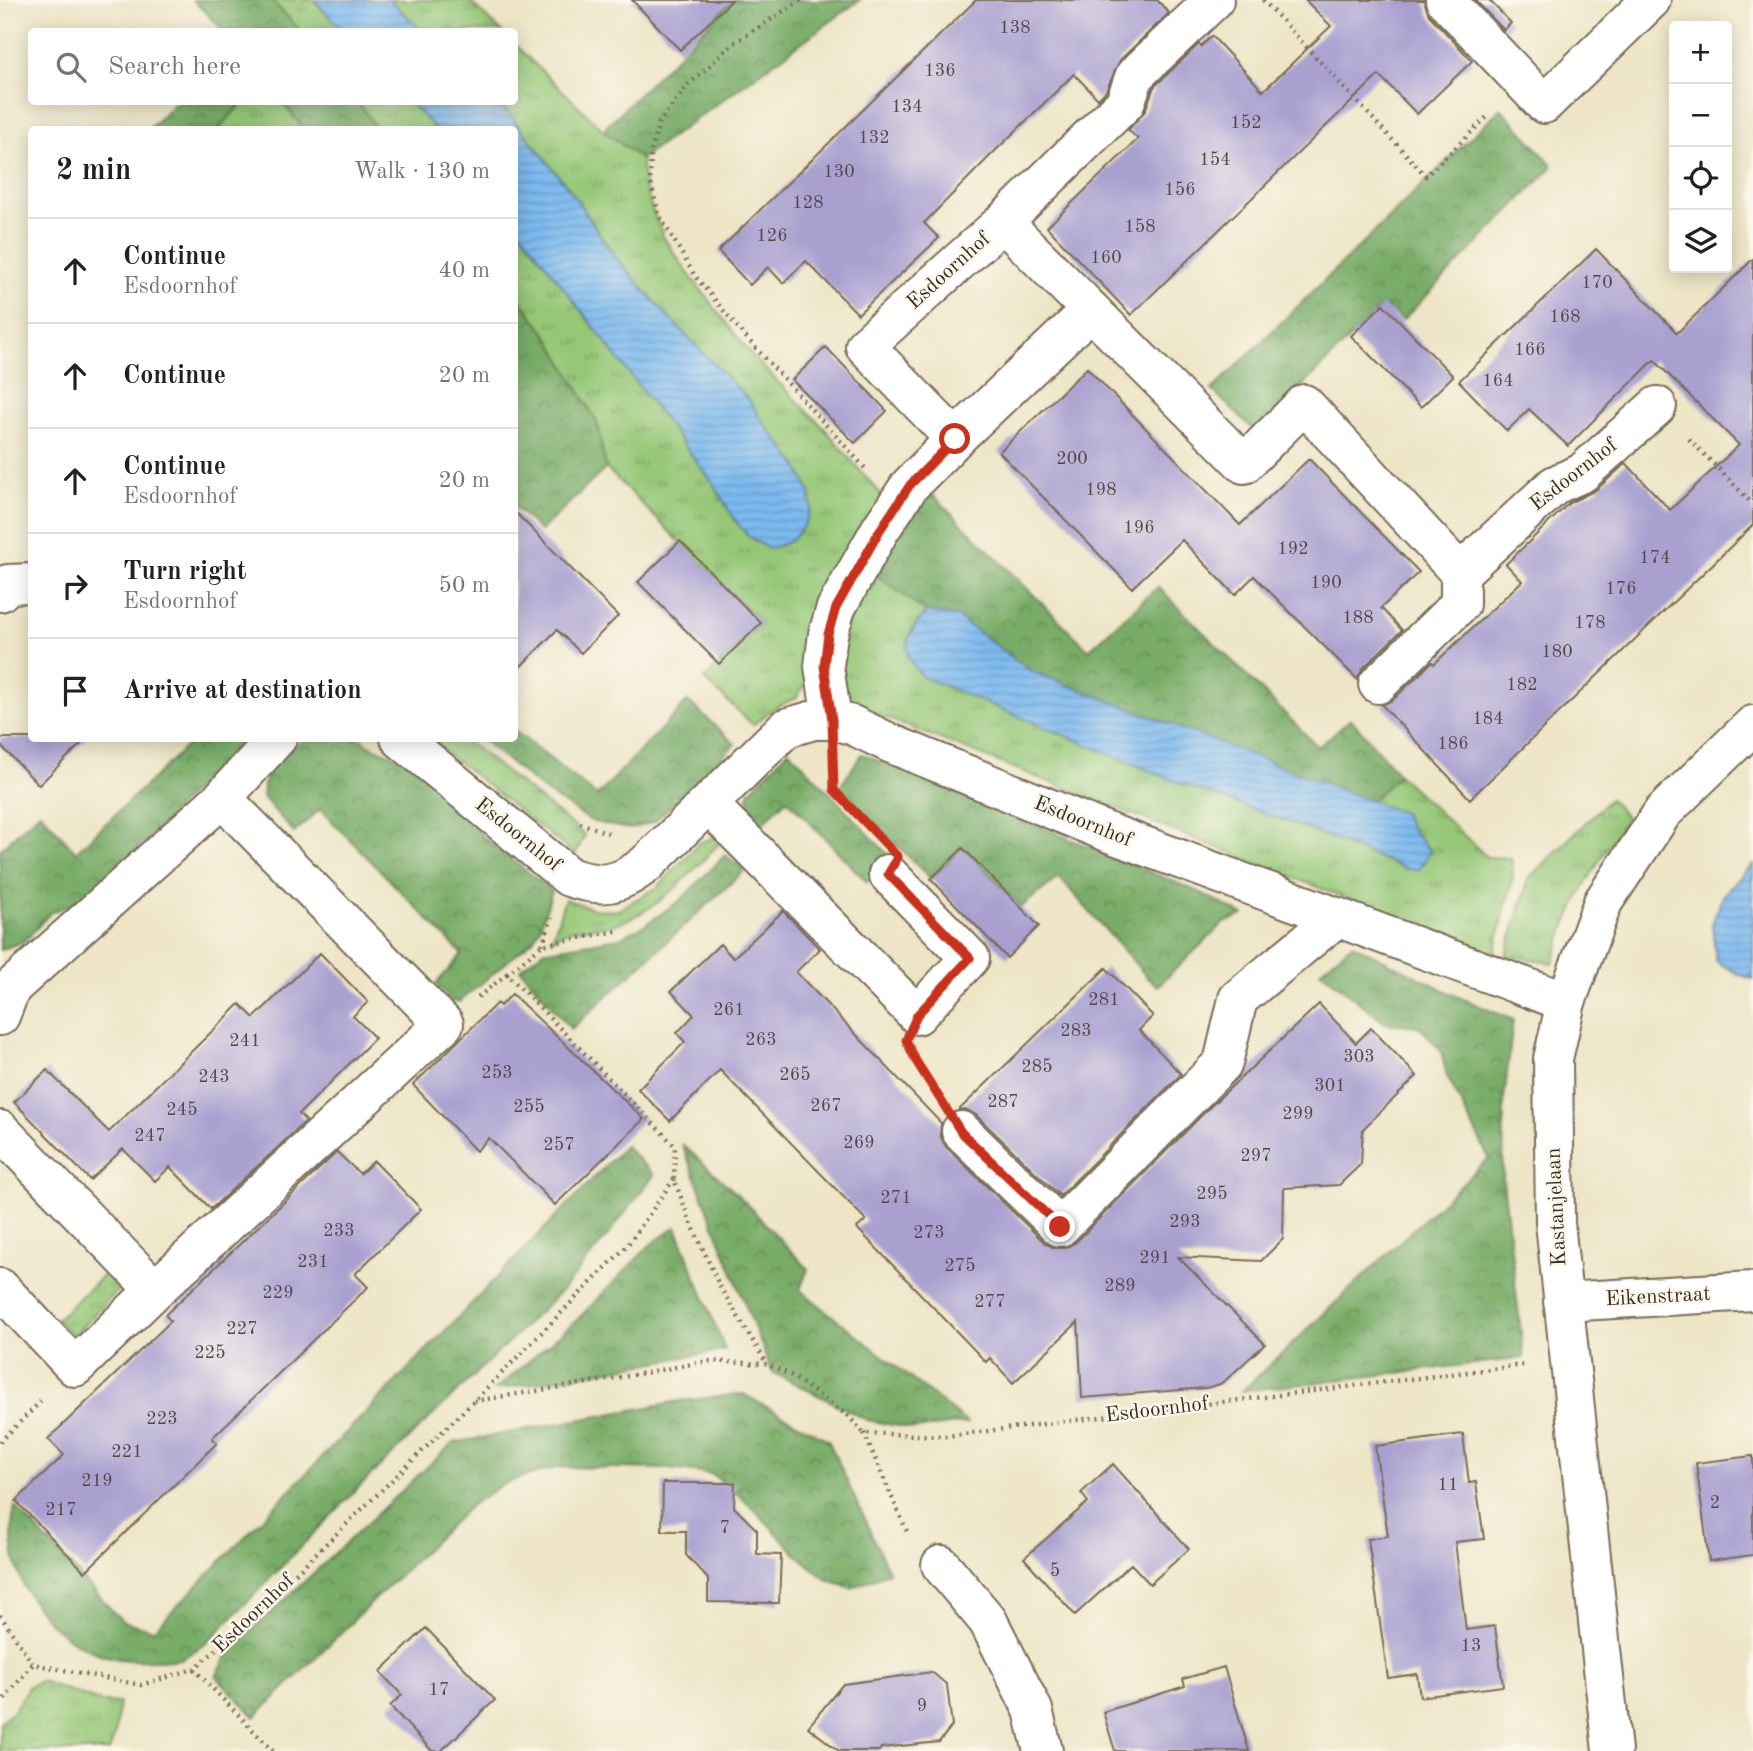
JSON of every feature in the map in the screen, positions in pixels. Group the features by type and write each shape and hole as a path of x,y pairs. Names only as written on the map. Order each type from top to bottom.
{"street":[{"name":"Esdoornhof","path":"955,439 865,346 1003,222 1125,103 1135,75 1214,0"},
{"path":"1445,0 1544,104 1651,0"},
{"name":"Esdoornhof","path":"1003,222 1244,464 1304,404 1461,573 1555,485 1582,473 1657,406"},
{"path":"832,720 824,666 828,634 836,608 880,530 910,485 1091,310"},
{"path":"1378,684 1460,604 1461,573"},
{"path":"0,592 8,584 28,583"},
{"name":"Esdoornhof","path":"405,742 569,877 592,885 612,883 632,876 786,728 801,722 832,720 852,725 1112,834 1566,1002"},
{"name":"Kastanjelaan","path":"1612,1751 1555,1223 1553,1059 1566,1002 1603,902 1663,812 1753,725"},
{"path":"4,995 222,798 273,742"},
{"path":"0,1289 75,1367 444,1024 222,798"},
{"path":"708,804 917,1015 970,958 888,874"},
{"path":"961,1132 1060,1227 1223,1063 1238,999 1337,917"},
{"path":"0,1130 155,1290"},
{"name":"Eikenstraat","path":"1563,1302 1753,1291"},
{"path":"941,1565 988,1621 1033,1710 1043,1751"}],"path":[{"path":"801,0 734,43 686,87 659,123 651,151 650,180 659,215 695,276 744,335 867,470 895,507"},
{"path":"1263,0 1426,176 1523,82"},
{"path":"1657,406 1753,505"},
{"path":"832,720 834,790 898,857 888,874"},
{"path":"574,818 583,825 610,834 650,830 674,838"},
{"path":"444,1024 508,974 675,1146 674,1179 688,1216 720,1287 767,1364"},
{"path":"917,1015 906,1040 916,1061 961,1132"},
{"name":"Esdoornhof","path":"33,1664 141,1685 194,1669 474,1401 627,1246 674,1179"},
{"name":"Esdoornhof","path":"864,1433 947,1436 1568,1359"},
{"path":"474,1401 708,1361 767,1364 792,1376 836,1407 864,1433 911,1541 941,1565"},
{"path":"0,1442 75,1367"},
{"path":"0,1615 33,1664 0,1704"},
{"path":"194,1669 273,1751"}],"green space":[{"path":"193,0 271,0 298,28 221,28"},
{"path":"271,0 314,0 340,28 298,28"},
{"path":"390,0 468,0 498,28 419,28"},
{"path":"733,0 860,0 641,159 603,130"},
{"path":"518,48 603,130 641,159 645,188 654,214 664,238 688,273 753,357 824,428 884,498 807,682 796,698 776,707 753,725 704,679 761,623 606,468 597,422 548,336 518,297 518,228 713,483 737,523 791,541 805,524 811,508 797,465 749,400 671,320 614,256 571,191 501,105 518,105"},
{"path":"173,105 240,105 221,126 152,126"},
{"path":"240,105 284,105 302,126 222,126"},
{"path":"284,105 360,105 375,126 302,126"},
{"path":"360,105 412,105 433,126 375,126"},
{"path":"1501,108 1553,166 1403,320 1383,304 1257,433 1212,390"},
{"path":"518,298 548,336 597,422 606,468 540,531 518,510"},
{"path":"929,491 1089,650 1158,587 1318,747 1351,719 1399,775 1370,801 1031,671 956,616 926,612 871,571"},
{"path":"871,571 926,612 912,629 923,677 1185,785 1308,829 1407,869 1430,851 1412,830 1403,813 1370,801 1399,775 1487,857 1511,858 1513,876 1494,956 853,705 843,693 840,678 848,618"},
{"path":"688,701 735,744 654,822 630,829 593,822 546,792 485,742 518,742 518,733 597,796"},
{"path":"191,742 240,742 92,897 51,912 25,941 0,950 0,850 40,812 76,852"},
{"path":"301,742 365,742 413,764 466,808 483,837 552,891 533,940 459,1002 452,1001 436,984 462,954 320,809 294,833 262,796 267,775 281,756"},
{"path":"433,742 468,742 585,835 575,855"},
{"path":"789,750 892,859 867,882 787,799 759,827 756,823 749,807 749,792"},
{"path":"862,754 1199,892 1243,915 1224,923 1158,986 1059,877 1021,907 963,848 931,879 839,788"},
{"path":"1610,799 1627,818 1574,906 1553,964 1506,956 1529,878"},
{"path":"715,837 723,839 676,887 649,908 619,923 571,930 552,939 565,899 594,909 616,911 658,887 700,842"},
{"path":"725,855 745,870 571,1029 520,969 543,951 619,938 640,928 681,900"},
{"path":"1352,944 1456,996 1513,1020 1504,1100 1503,1182 1524,1358 1242,1391 1489,1158 1447,1076 1441,1051 1419,1026 1385,1023 1320,971"},
{"path":"682,1144 738,1195 808,1269 800,1290 967,1423 914,1429 867,1420 772,1372"},
{"path":"625,1146 654,1175 563,1289 363,1483 208,1642 177,1660 119,1659 79,1644 59,1631 43,1615 29,1596 19,1575 12,1530 15,1506 122,1621 154,1630"},
{"path":"676,1227 725,1350 495,1390 577,1320 650,1245"},
{"path":"112,1267 126,1282 73,1336 56,1320"},
{"path":"743,1394 828,1440 889,1572 852,1588 826,1579 795,1553 731,1488 711,1474 670,1469 560,1467 503,1484 471,1505 255,1717 216,1676 229,1652 453,1443 680,1401"},
{"path":"41,1681 101,1702 119,1703 115,1735 109,1751 0,1751 0,1722 14,1710 29,1686"}],"water":[{"path":"314,0 390,0 419,28 340,28"},
{"path":"412,105 501,105 571,191 614,256 671,320 749,400 797,465 810,492 811,508 805,524 791,541 770,549 759,544 743,530 713,483 518,228 518,126 433,126"},
{"path":"926,612 956,616 1031,671 1403,813 1412,830 1430,851 1419,869 1407,869 1308,829 1185,785 923,677 910,659 907,644 913,629"},
{"path":"1753,864 1753,979 1716,961 1712,924 1724,894"}],"building":[{"path":"632,0 732,0 680,50"},
{"path":"976,0 1157,0 1169,13 1120,60 1106,91 1098,99 1074,74 924,223 939,238 858,314 806,261 783,283 768,267 750,285 718,251"},
{"path":"1305,0 1424,0 1429,15 1472,61 1417,114 1379,75 1131,315 1047,227 1138,139 1128,130 1145,111 1154,87 1199,44 1201,46 1212,36 1263,91 1331,26"},
{"path":"1475,0 1489,0 1511,23 1504,30"},
{"path":"1596,249 1677,333 1753,259 1753,525 1470,799 1382,705 1393,700 1432,662 1434,664 1522,581 1506,564 1569,503 1596,490 1626,463 1670,510 1739,445 1654,360 1568,446 1529,409 1507,431 1459,381"},
{"path":"1383,304 1453,376 1421,407 1351,336"},
{"path":"826,347 887,411 855,443 792,380"},
{"path":"1087,368 1240,525 1309,459 1419,572 1381,608 1402,630 1363,668 1357,679 1254,576 1235,595 1182,540 1132,588 999,452"},
{"path":"518,515 618,616 581,653 557,630 518,669"},
{"path":"680,541 761,623 719,664 638,582"},
{"path":"0,738 28,738 28,742 83,742 39,785 0,745"},
{"path":"963,848 1039,926 1007,958 931,879"},
{"path":"783,911 820,949 796,972 941,1123 940,1136 946,1147 1045,1243 1054,1248 1065,1248 1076,1242 1211,1106 1319,1004 1356,1043 1371,1028 1417,1076 1363,1129 1361,1164 1339,1185 1284,1188 1283,1239 1261,1261 1178,1257 1265,1344 1228,1378 1220,1384 1206,1388 1082,1398 1078,1322 1013,1383 990,1358 986,1362 857,1228 866,1220 720,1070 670,1121 638,1089 685,1042 677,1033 694,1015 671,991 720,944 733,958"},
{"path":"320,953 368,1002 353,1016 375,1038 299,1114 306,1121 211,1209 170,1167 155,1181 123,1149 90,1180 14,1102 47,1070 109,1132 240,1004 254,1018"},
{"path":"1106,968 1153,1016 1139,1030 1181,1074 1060,1196 976,1115 967,1110 959,1110"},
{"path":"512,994 644,1119 555,1205 489,1138 476,1151 413,1085 497,1003 500,1006"},
{"path":"337,1152 360,1174 374,1161 421,1209 355,1274 368,1287 212,1438 217,1443 85,1572 16,1501 64,1455 48,1439 171,1321 165,1315"},
{"path":"1463,1434 1469,1483 1476,1482 1484,1539 1455,1542 1466,1630 1495,1626 1503,1686 1420,1697 1417,1674 1388,1678 1368,1539 1388,1536 1375,1446"},
{"path":"1753,1456 1753,1555 1709,1561 1696,1463"},
{"path":"1113,1464 1189,1549 1150,1584 1131,1564 1075,1615 1024,1558 1088,1502 1081,1493"},
{"path":"663,1483 735,1483 734,1507 757,1530 757,1554 781,1555 779,1603 708,1602 708,1579 686,1555 686,1531 662,1531"},
{"path":"426,1628 495,1700 441,1751 432,1751 390,1706 402,1695 380,1672"},
{"path":"1224,1667 1249,1751 1115,1751 1103,1712 1185,1686 1183,1679"},
{"path":"932,1672 947,1685 952,1726 939,1742 881,1748 879,1751 839,1751 808,1727 843,1684"}],"route":[{"path":"955,439 910,485 880,530 836,608 828,634 824,666 832,720 834,790 898,857 888,874 970,958 917,1015 906,1040 916,1061 961,1132 1060,1227"}]}
